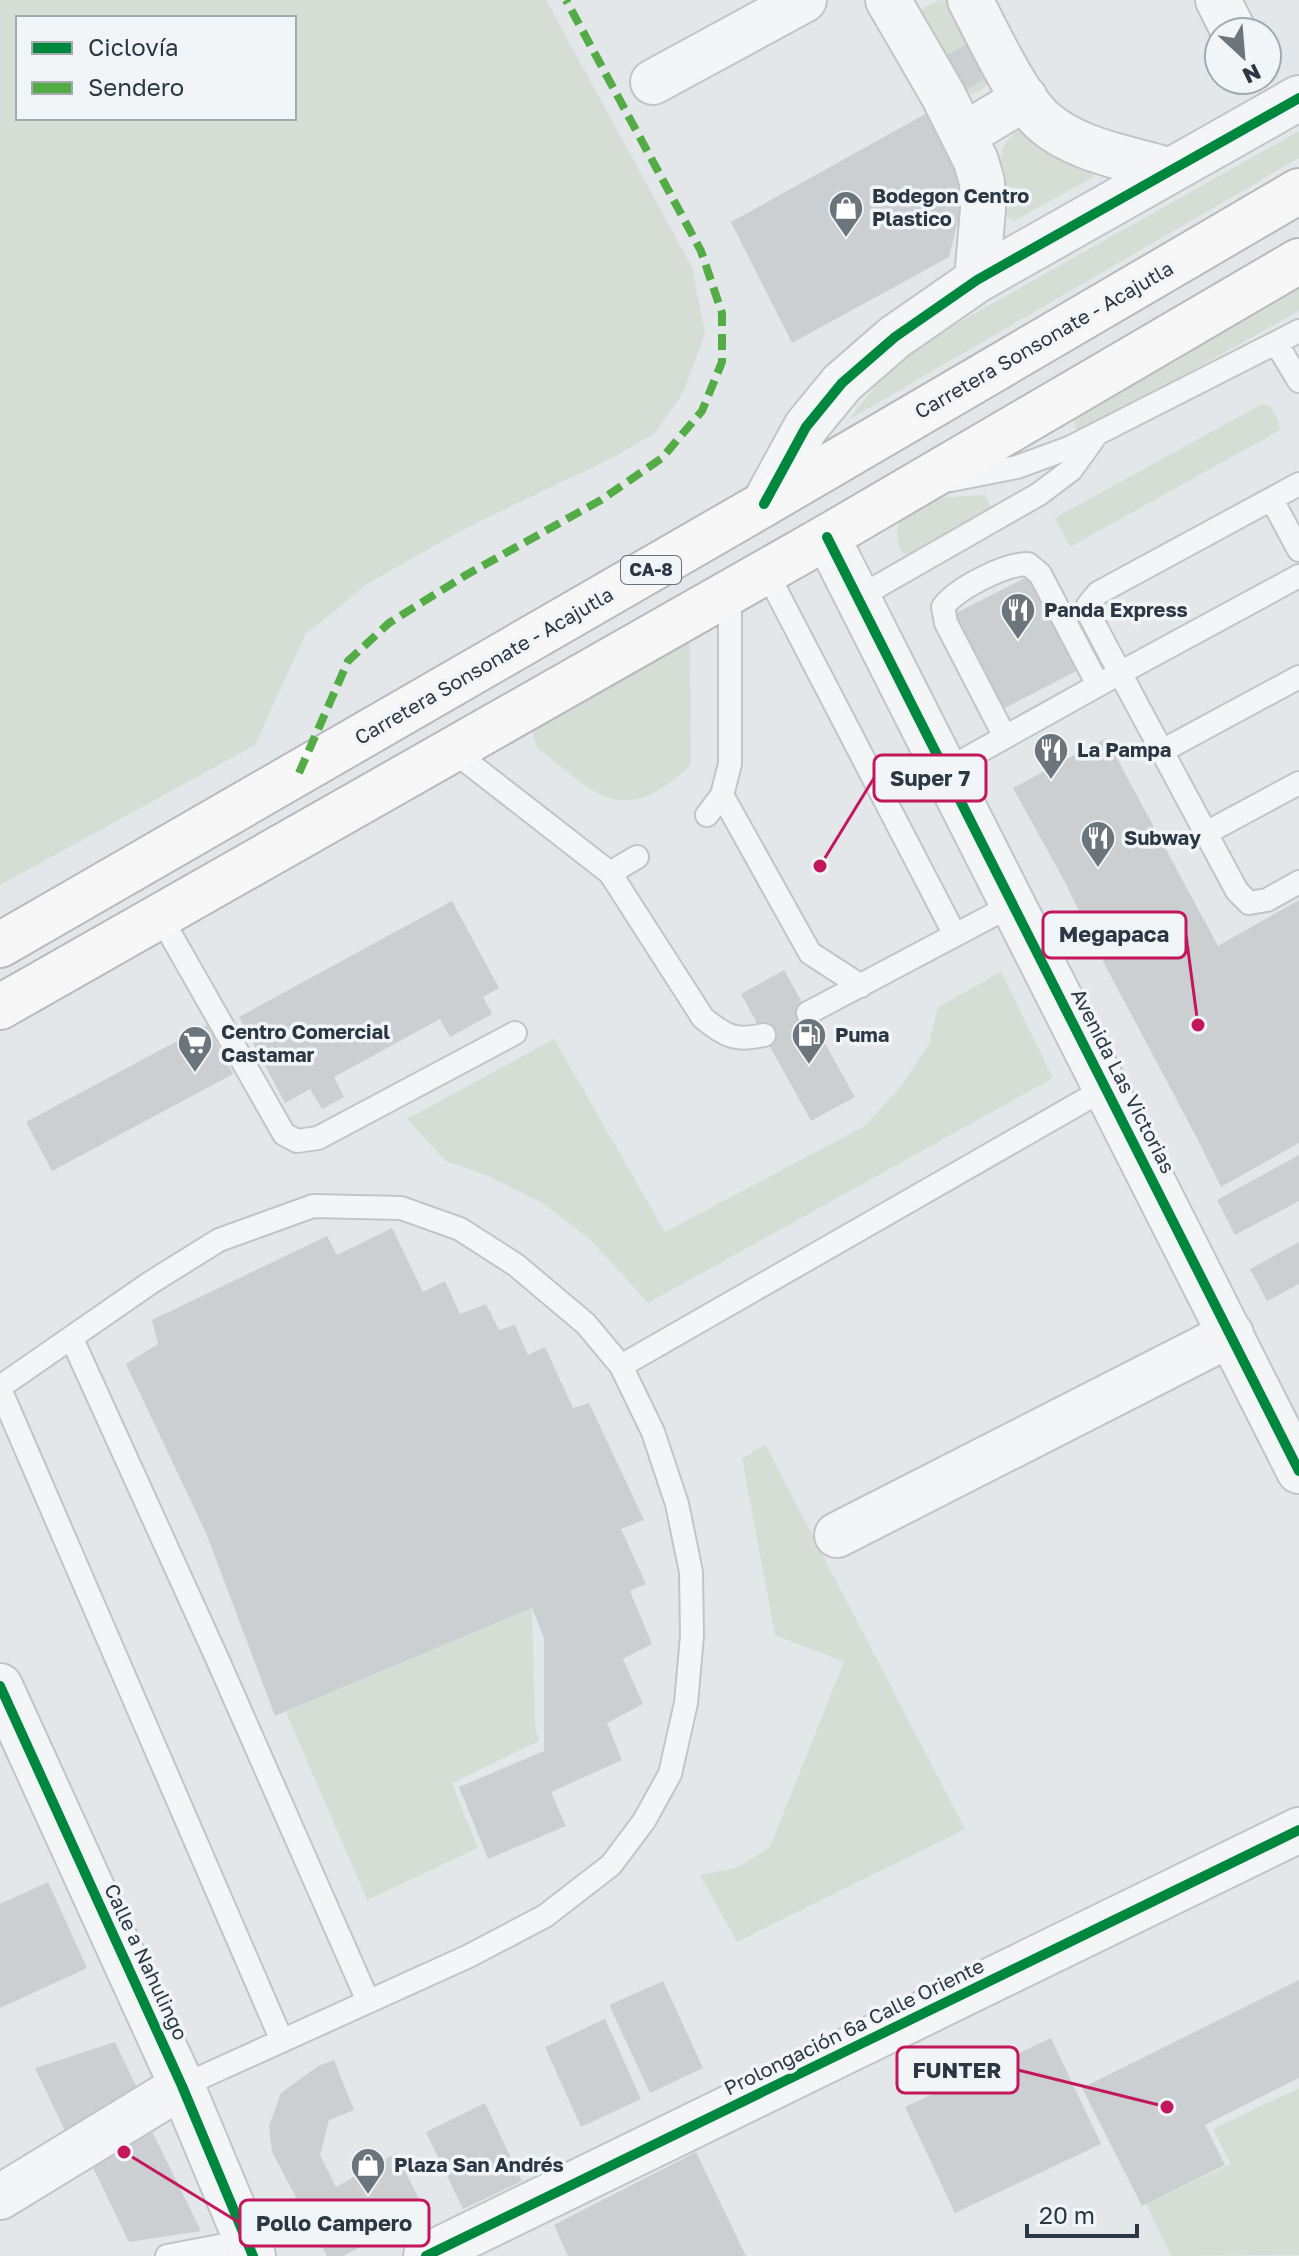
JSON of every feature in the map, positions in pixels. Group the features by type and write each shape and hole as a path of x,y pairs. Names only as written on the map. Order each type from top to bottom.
{"highway":[{"name":"Carretera Sonsonate - Acajutla","path":"0,945 1299,191"},
{"name":"CA-8","path":"0,1007 827,537 1299,261"}],"street":[{"path":"653,82 804,0"},
{"path":"888,0 976,161 982,182 983,209 977,280"},
{"path":"970,0 1025,98 1042,121 1070,139 1168,170"},
{"path":"964,135 1025,98"},
{"path":"764,504 806,427 842,383 895,337 977,280 1299,98"},
{"name":"Avenida Las Victorias","path":"827,537 1231,1334 1287,1415 1299,1471"},
{"path":"837,1535 1231,1334"},
{"name":"Calle a Nahulingo","path":"0,1686 182,2086 249,2248"},
{"name":"Prolongación 6a Calle Oriente","path":"426,2256 1299,1830"},
{"path":"0,2197 182,2086"}],"lane":[{"path":"914,485 1017,467 1069,448 1299,331"},
{"path":"1276,343 1299,381"},
{"path":"859,597 1039,494 1071,470 1097,434"},
{"path":"1299,484 1098,593 1088,605 1091,618 1237,891 1249,903 1267,900 1299,882"},
{"path":"1272,500 1299,550"},
{"path":"1005,737 946,623 943,607 950,597 1012,564 1028,564 1040,574 1098,685"},
{"path":"946,770 1299,576"},
{"path":"707,815 722,795 730,764 748,580"},
{"path":"748,580 955,935"},
{"path":"1162,751 1299,677"},
{"path":"452,750 610,873 703,1018 723,1034 745,1040 764,1035"},
{"path":"1206,833 1299,783"},
{"path":"722,795 810,953 861,986"},
{"path":"610,873 637,857"},
{"path":"808,1013 1014,904"},
{"path":"160,916 284,1134 297,1141 318,1138 515,1033"},
{"path":"621,1366 1106,1088"},
{"path":"182,2086 282,2041 368,2001 469,1956 545,1916 611,1865 644,1821 670,1774 686,1703 692,1636 691,1572 677,1504 658,1446 621,1366 586,1324 516,1265 460,1229 401,1208 313,1206 219,1240 150,1283 0,1388 282,2041"},
{"path":"72,1339 368,2001"},
{"path":"167,2256 249,2248"}],"shaded area":[{"path":"0,0 546,0 692,267 705,334 683,393 655,433 612,458 466,528 367,584 305,635 255,745 0,885"},
{"path":"940,0 948,1 956,10 991,75 984,87 972,94 962,95 919,18 924,7"},
{"path":"1026,128 1095,170 1093,177 1014,221 1005,215 1002,207 1000,160 1007,141"},
{"path":"1299,131 1299,158 850,419 895,368 949,328"},
{"path":"1299,283 1299,311 1084,431 1076,429 1073,413"},
{"path":"1262,404 1271,407 1280,430 1070,547 1055,518"},
{"path":"985,495 991,507 910,554 903,553 898,538 901,512 932,498"},
{"path":"681,638 690,645 691,765 667,785 646,796 628,800 611,798 594,791 537,747 533,736 535,720"},
{"path":"1001,972 1053,1078 648,1303 591,1240 544,1204 486,1175 446,1161 407,1119 554,1039 665,1232 865,1126 901,1086 929,1044 938,1007"},
{"path":"765,1444 965,1829 737,1942 700,1875 737,1868 770,1847 844,1662 775,1635 742,1459"},
{"path":"532,1608 535,1725 539,1741 452,1783 478,1848 367,1900 286,1712"},
{"path":"1299,2088 1299,2255 1171,2256 1146,2204 1231,2164 1213,2129"}],"building":[{"path":"970,43 988,77 962,92 944,56"},
{"name":"Bodegon Centro Plastico","path":"936,108 968,180 949,257 792,343 731,222"},
{"name":"Panda Express","path":"1033,574 1082,668 1003,709 954,614"},
{"path":"1106,738 1218,946 1299,900 1299,1143 1221,1187 1066,884 1013,788"},
{"path":"452,901 499,988 483,997 492,1014 450,1037 440,1019 334,1077 344,1097 322,1109 310,1089 285,1103 239,1017"},
{"name":"Puma","path":"784,970 855,1097 811,1121 741,994"},
{"path":"207,1025 233,1074 52,1171 26,1122"},
{"path":"1299,1155 1299,1201 1235,1235 1217,1200"},
{"path":"392,1228 423,1292 445,1281 460,1314 486,1304 499,1330 515,1325 528,1355 545,1347 573,1408 589,1403 644,1520 621,1529 646,1584 630,1591 652,1644 623,1659 643,1704 607,1723 622,1760 551,1792 566,1826 488,1859 459,1787 544,1751 544,1638 532,1608 275,1716 206,1533 126,1364 158,1344 152,1320 327,1236 337,1255"},
{"path":"1299,1242 1299,1284 1267,1301 1250,1269"},
{"path":"48,1882 87,1968 0,2008 0,1904"},
{"path":"1299,1980 1299,2078 1205,2125 1225,2165 1142,2206 1082,2088"},
{"path":"663,1981 703,2068 650,2093 609,2005"},
{"path":"605,2019 641,2099 581,2127 545,2047"},
{"path":"1051,2038 1101,2144 955,2213 905,2107"},
{"path":"115,2042 137,2088 68,2137 35,2068"},
{"path":"334,2060 354,2110 329,2120 320,2155 336,2187 396,2153 426,2213 343,2256 327,2256 272,2152 269,2126 281,2093 318,2066"},
{"path":"485,2103 522,2181 463,2209 426,2132"},
{"path":"147,2121 201,2231 129,2242 85,2151"},
{"path":"696,2152 746,2256 568,2256 554,2225"}],"marked path":[{"path":"299,773 348,661 389,623 466,575 601,500 662,458 702,411 722,362 722,313 701,251 566,0"}],"cycle path":[{"path":"764,504 806,427 842,383 895,337 977,280 1299,98"},
{"path":"827,537 1299,1471"},
{"path":"0,1686 182,2086 253,2256"},
{"path":"426,2256 1299,1830"}],"place":[{"name":"Bodegon Centro Plastico","path":"846,239"},
{"name":"Panda Express","path":"1018,641"},
{"name":"La Pampa","path":"1051,781"},
{"name":"Super 7","path":"820,866"},
{"name":"Subway","path":"1098,869"},
{"name":"Megapaca","path":"1198,1025"},
{"name":"Puma","path":"809,1066"},
{"name":"Centro Comercial Castamar","path":"195,1074"},
{"name":"FUNTER","path":"1167,2107"},
{"name":"Pollo Campero","path":"124,2152"},
{"name":"Plaza San Andrés","path":"368,2196"}]}
